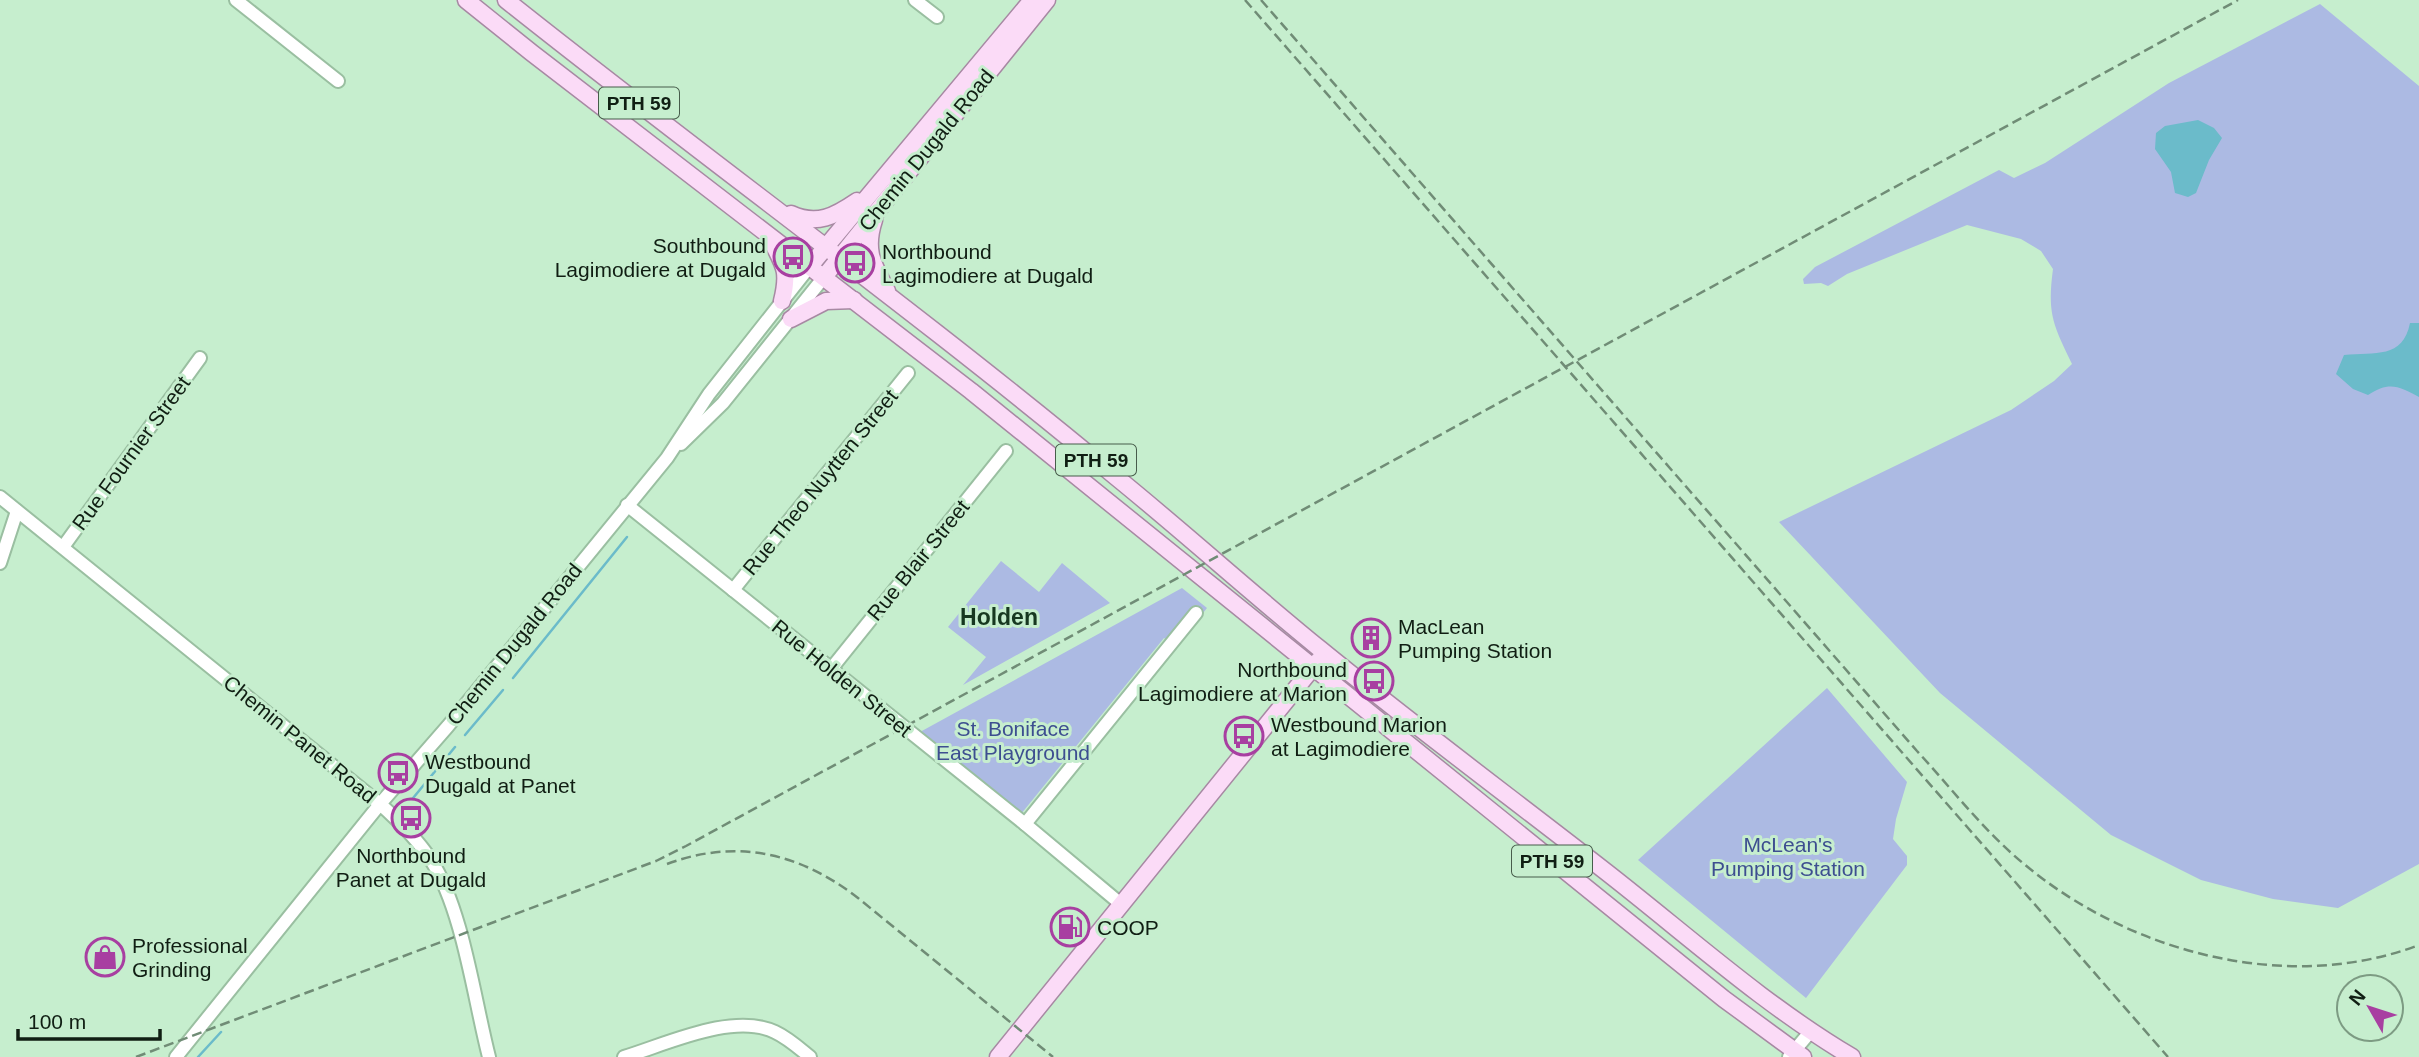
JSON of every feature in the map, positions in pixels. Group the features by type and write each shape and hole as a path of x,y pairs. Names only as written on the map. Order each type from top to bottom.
{"main road":[{"name":"PTH 59","path":"467,0 854,300 1795,1055"},
{"name":"PTH 59","path":"506,0 889,295 1119,478 1324,652 1811,1031 1852,1057"},
{"name":"Chemin Dugald Road","path":"810,266 1032,0"},
{"name":"Chemin Dugald Road","path":"824,277 1047,0"},
{"path":"773,205 798,217 820,220 841,212 871,191"},
{"path":"877,211 869,247 873,264 889,295"},
{"path":"767,233 785,264 786,284 782,301"},
{"path":"790,319 826,301 854,300"},
{"path":"998,1057 1324,652"}],"street":[{"path":"236,0 338,82"},
{"path":"915,0 937,17"},
{"name":"Chemin Dugald Road","path":"667,458 709,394 810,266"},
{"name":"Chemin Dugald Road","path":"176,1057 627,505 667,458 723,403 824,277"},
{"name":"Rue Fournier Street","path":"63,547 200,358"},
{"name":"Rue Theo Nuytten Street","path":"733,590 908,373"},
{"name":"Rue Blair Street","path":"831,669 1006,451"},
{"name":"Chemin Panet Road","path":"0,498 405,827 431,860 450,897 489,1057"},
{"name":"Rue Holden Street","path":"627,505 1122,905"},
{"path":"0,563 17,511"},
{"path":"1024,824 1196,613"},
{"path":"624,1057 710,1030 739,1024 760,1026 776,1032 810,1057"},
{"path":"1795,1055 1811,1031"}],"green space":[{"path":"2320,4 2419,86 2419,864 2338,908 2273,899 2201,880 2111,835 1940,693 1779,522 2011,410 2054,381 2072,364 2060,339 2051,308 2053,269 2041,251 2021,239 1967,225 1847,274 1828,286 1821,283 1804,284 1803,279 1815,267 1999,170 2014,178 2045,163 2169,83"},
{"path":"1001,561 1039,592 1062,563 1110,603 963,685 986,657 948,627"},
{"name":"St. Boniface East Playground","path":"1182,588 1207,608 1176,647 1164,638 1021,814 920,732"},
{"name":"McLean's Pumping Station","path":"1827,688 1907,782 1893,839 1907,856 1907,865 1806,998 1638,860"}],"shaded area":[{"path":"2198,120 2214,128 2222,138 2209,160 2196,193 2188,197 2175,193 2171,172 2155,149 2156,133 2165,126"},
{"path":"2410,323 2419,323 2419,397 2394,387 2382,388 2368,395 2353,389 2336,374 2344,355 2377,353 2394,348 2401,343"}],"waterway":[{"path":"513,678 627,537"},
{"path":"465,735 503,690"},
{"path":"409,803 455,747"},
{"path":"198,1057 221,1032"}],"railway":[{"path":"1245,0 2168,1057"},
{"path":"1261,0 1917,751 1982,824 2024,864 2066,895 2111,921 2160,941 2211,956 2264,965 2316,966 2368,959 2419,945"},
{"path":"136,1057 656,861 686,846 2238,0"},
{"path":"667,864 693,856 743,851 767,854 814,870 858,898 1053,1057"}],"place":[{"name":"Southbound Lagimodiere at Dugald","path":"793,257"},
{"name":"Northbound Lagimodiere at Dugald","path":"855,263"},
{"name":"MacLean Pumping Station","path":"1371,638"},
{"name":"Northbound Lagimodiere at Marion","path":"1374,681"},
{"name":"Westbound Marion at Lagimodiere","path":"1244,736"},
{"name":"Westbound Dugald at Panet","path":"398,773"},
{"name":"Northbound Panet at Dugald","path":"411,818"},
{"name":"COOP","path":"1070,927"},
{"name":"Professional Grinding","path":"105,957"}],"district":[{"name":"Holden","path":"999,617"}]}
